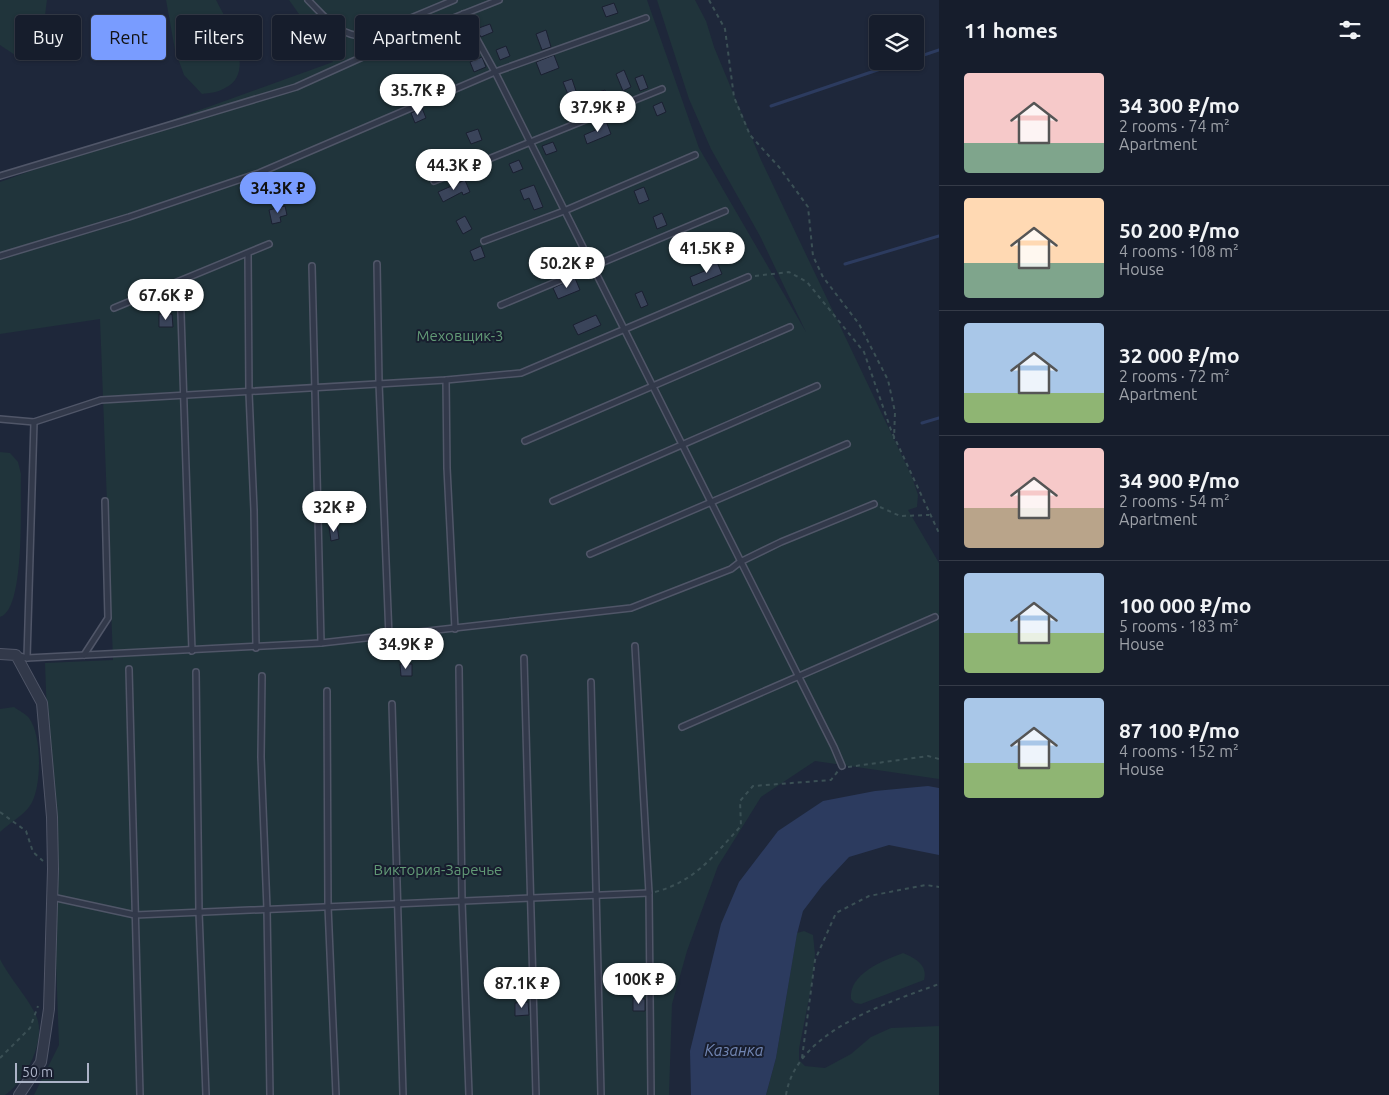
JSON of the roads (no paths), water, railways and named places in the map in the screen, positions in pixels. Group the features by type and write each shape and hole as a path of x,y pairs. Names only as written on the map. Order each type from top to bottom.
{"street":[{"path":"0,654 16,655 42,703 52,817 53,868 49,1009 41,1062 19,1095"}],"lane":[{"path":"308,0 336,28 357,37 368,36 454,0"},
{"path":"435,0 439,6"},
{"path":"0,176 296,87 463,14 500,0"},
{"path":"463,14 530,143 842,766"},
{"path":"0,256 129,217 258,173 494,72 646,18"},
{"path":"434,181 662,89"},
{"path":"484,241 564,211 695,155"},
{"path":"501,305 725,211"},
{"path":"114,308 180,283 269,244"},
{"path":"248,254 249,393 254,510 256,648"},
{"path":"377,264 379,383 388,637"},
{"path":"312,266 313,387 321,643"},
{"path":"0,419 34,422 101,400 184,394 249,393 521,373 748,277"},
{"path":"180,283 192,651"},
{"path":"525,440 790,327"},
{"path":"446,380 446,468 455,629"},
{"path":"553,501 817,386"},
{"path":"28,658 34,422"},
{"path":"590,554 847,444"},
{"path":"84,656 108,618 105,502"},
{"path":"16,655 28,658 256,648 388,637 631,608 732,569 740,562 780,542 874,504"},
{"path":"682,727 935,617"},
{"path":"635,646 649,893 651,1095"},
{"path":"524,658 536,1095"},
{"path":"459,668 462,901 469,1095"},
{"path":"129,669 140,1095"},
{"path":"196,672 199,912 206,1095"},
{"path":"262,676 261,757 267,909 270,1095"},
{"path":"591,682 601,1095"},
{"path":"326,691 328,906 336,1095"},
{"path":"392,704 403,1095"},
{"path":"51,897 135,915 649,893"}],"water":[{"name":"Казанка","path":"928,786 939,788 939,855 889,845 849,857 822,886 803,911 797,934 776,1058 766,1095 691,1095 690,1051 721,924 739,882 778,831 823,801 875,791"}],"waterway":[{"path":"924,55 939,50"},
{"path":"771,106 877,70"},
{"path":"845,264 939,236"},
{"path":"922,423 939,418"}],"park label":[{"name":"Меховщик-3","path":"460,336"},
{"name":"Виктория-Заречье","path":"438,870"}]}
